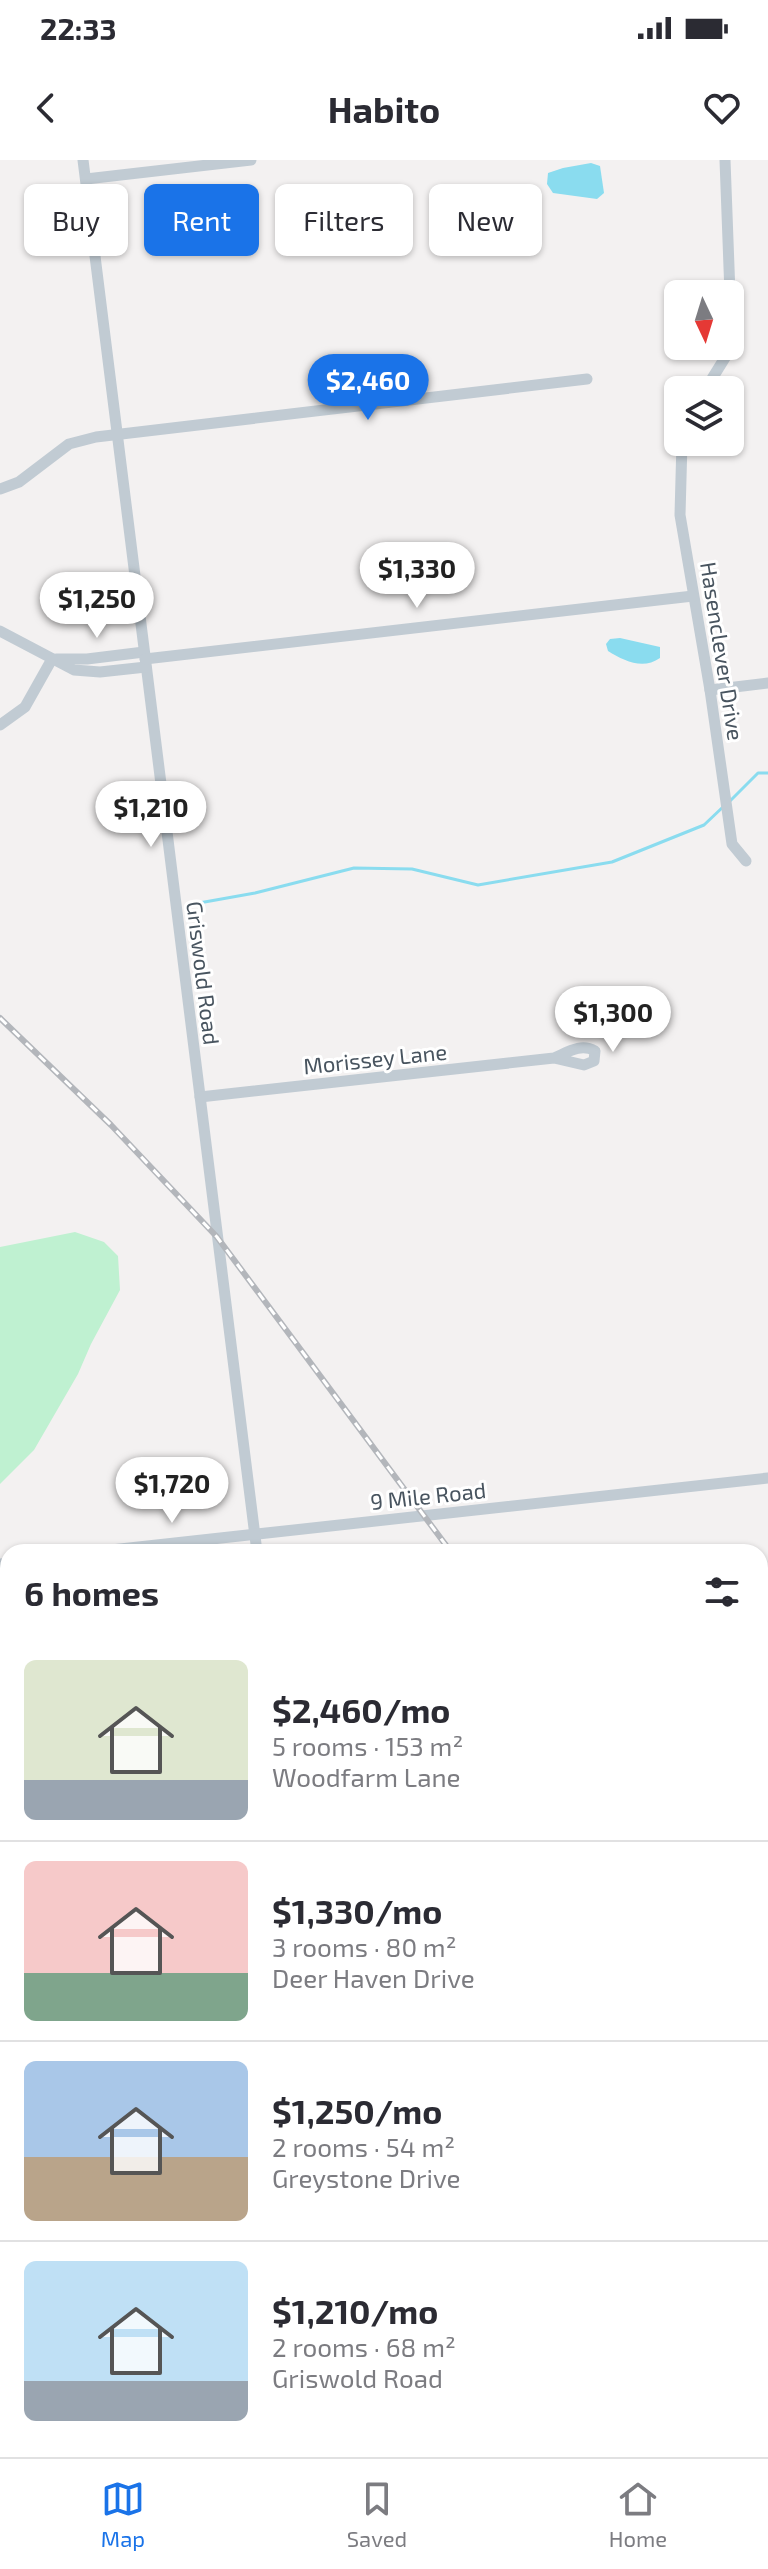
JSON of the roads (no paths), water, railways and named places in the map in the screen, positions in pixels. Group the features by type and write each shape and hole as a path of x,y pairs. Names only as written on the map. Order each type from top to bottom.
{"street":[{"name":"Griswold Road","path":"83,160 256,1544"},
{"path":"86,179 251,160"},
{"path":"725,160 729,280"},
{"path":"0,489 19,482 69,444 96,437 587,379"},
{"name":"Hasenclever Drive","path":"682,456 680,515 732,844 746,861"},
{"path":"0,631 52,659 145,659 693,596"},
{"path":"0,725 25,707 52,659"},
{"path":"710,690 768,683"},
{"name":"Morissey Lane","path":"200,1097 554,1058"},
{"name":"9 Mile Road","path":"165,1544 768,1478"}],"water":[{"path":"591,163 600,166 604,193 597,199 553,193 547,184 548,173"},
{"path":"620,638 660,647 660,658 640,664 608,651 606,644 610,639"}],"waterway":[{"path":"730,801 758,773 768,773"},
{"path":"199,903 255,893 354,868 412,869 478,885 612,862 704,825 724,806"}],"railway":[{"path":"0,1018 111,1125 217,1237 445,1544"}]}
